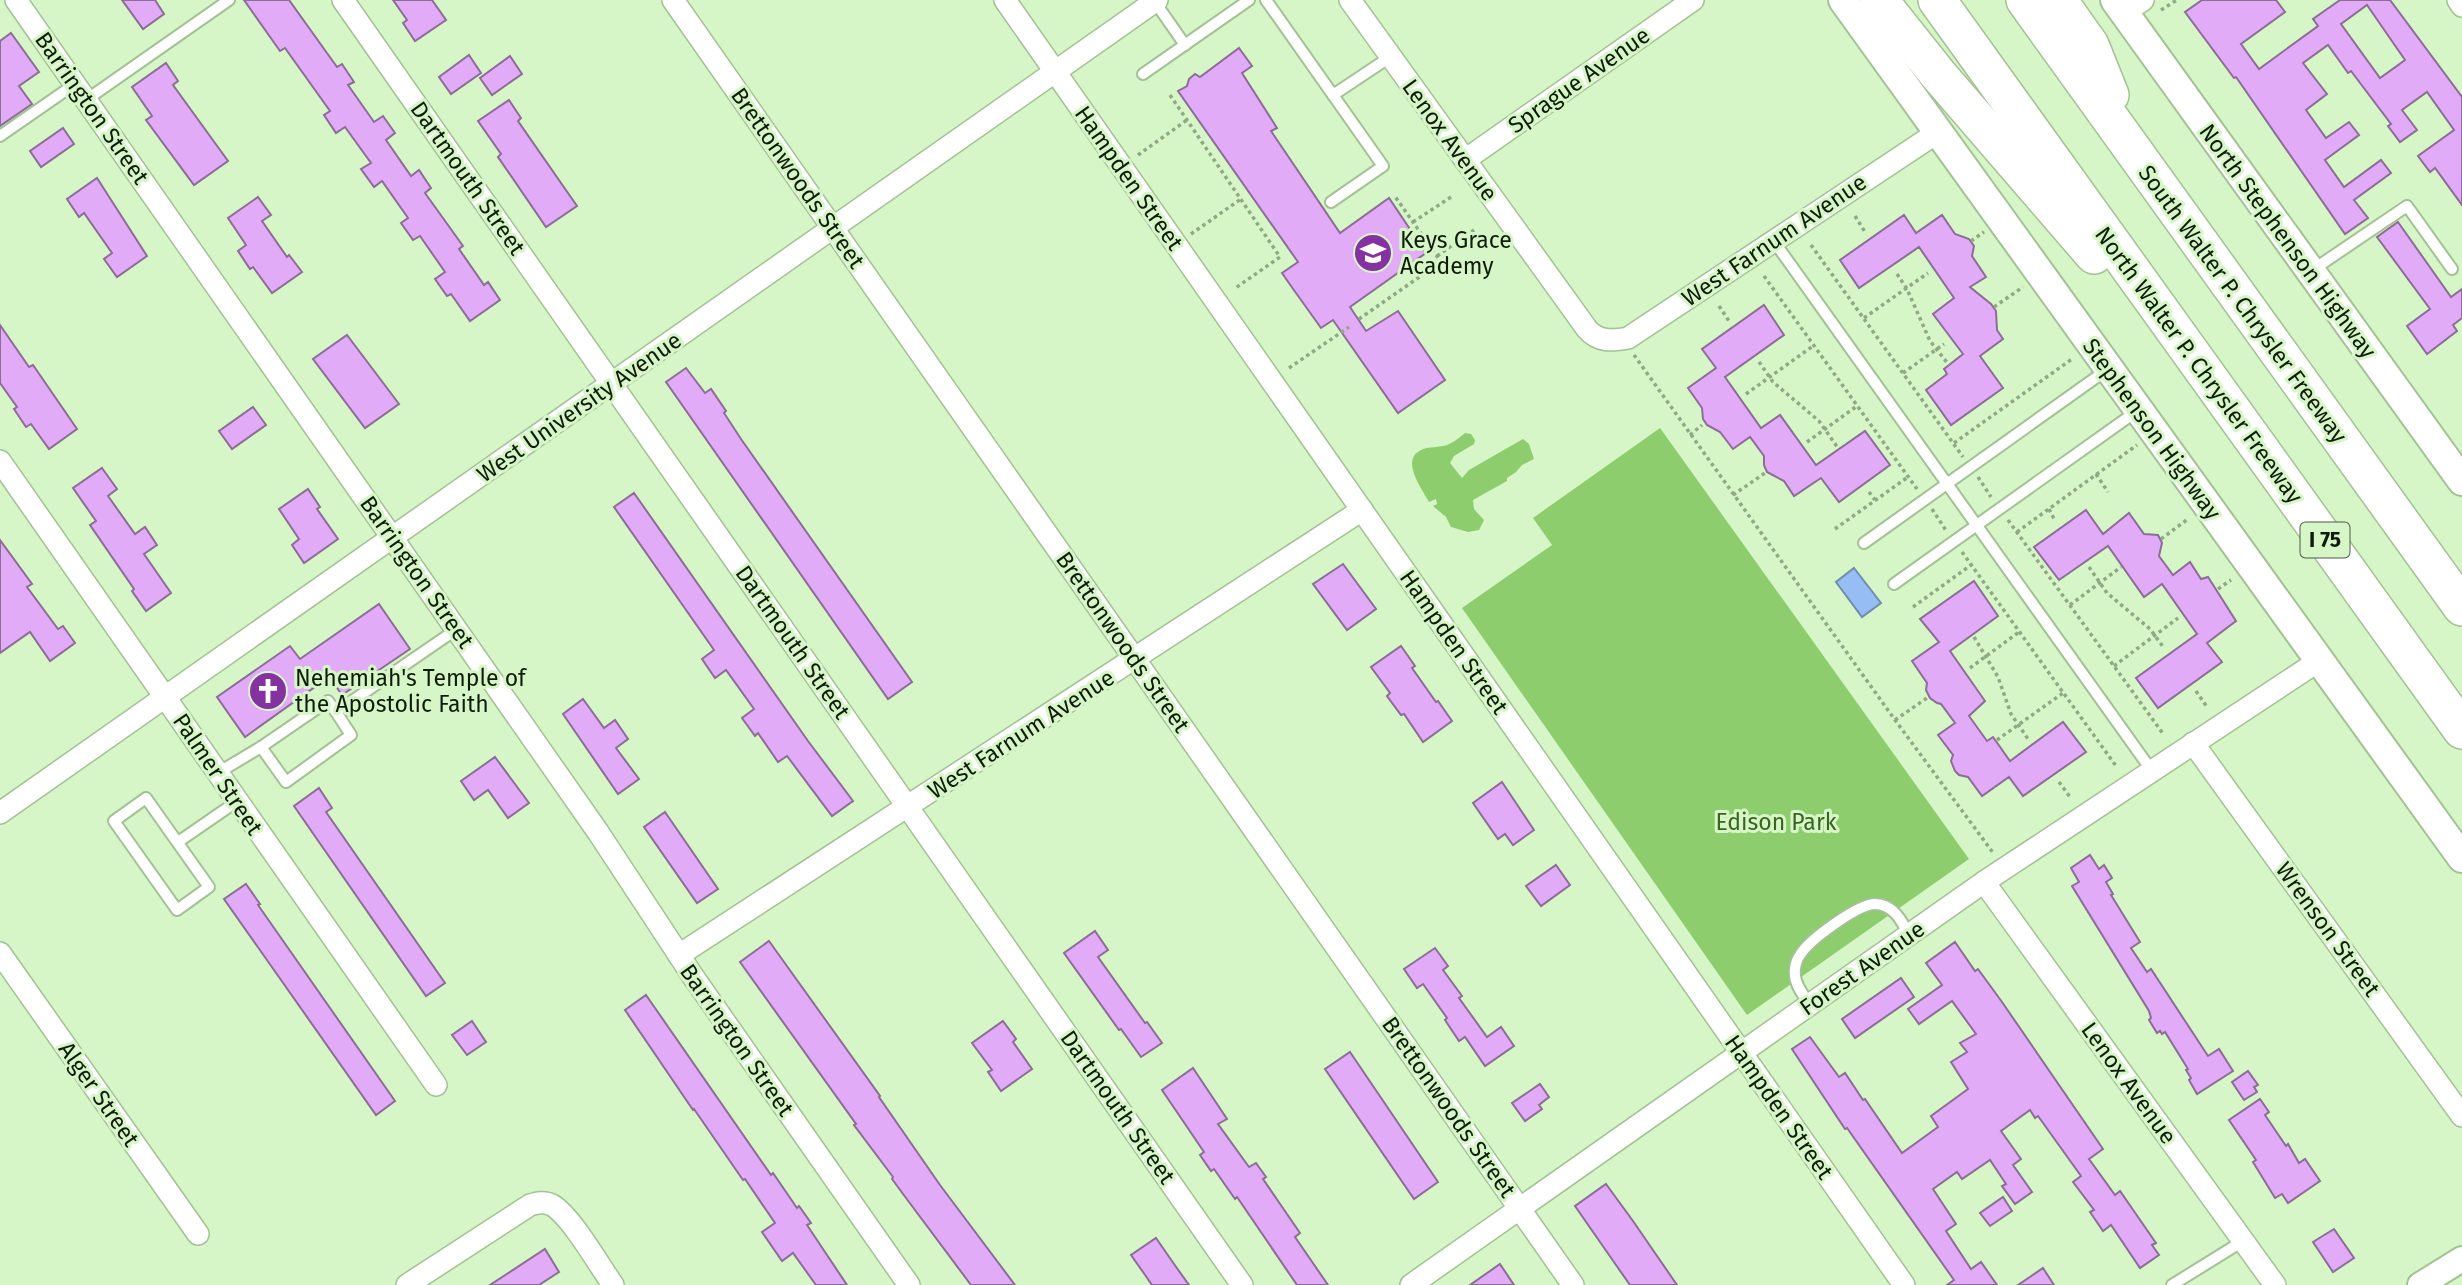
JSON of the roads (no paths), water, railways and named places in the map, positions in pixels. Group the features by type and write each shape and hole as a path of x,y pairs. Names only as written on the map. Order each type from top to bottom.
{"highway":[{"path":"1879,0 1937,73 2087,247 2188,351"},
{"name":"North Walter P. Chrysler Freeway","path":"1937,0 2462,730"},
{"name":"South Walter P. Chrysler Freeway","path":"2025,0 2462,607"},
{"path":"2058,0 2090,45 2134,154"}],"main road":[{"name":"Stephenson Highway","path":"1843,0 2462,858"},
{"name":"North Stephenson Highway","path":"2134,7 2309,272 2462,481"}],"street":[{"name":"Barrington Street","path":"16,0 457,629 598,832 679,955 909,1285"},
{"name":"Dartmouth Street","path":"343,0 1242,1285"},
{"name":"Brettonwoods Street","path":"673,0 1573,1285"},
{"name":"Hampden Street","path":"1004,0 1903,1285"},
{"name":"Lenox Avenue","path":"1349,0 1587,329 1599,338 1607,340"},
{"name":"Sprague Avenue","path":"1465,160 1693,0"},
{"path":"2458,0 2462,6"},
{"name":"West University Avenue","path":"0,813 1156,1"},
{"name":"West Farnum Avenue","path":"1607,340 1628,338 1938,131"},
{"name":"Palmer Street","path":"0,461 216,774 436,1085"},
{"name":"West Farnum Avenue","path":"679,955 1362,510"},
{"name":"Forest Avenue","path":"1411,1285 1984,882 2320,660"},
{"name":"Wrenson Street","path":"2193,743 2462,1115"},
{"name":"Lenox Avenue","path":"1984,882 2275,1285"},
{"name":"Alger Street","path":"0,953 198,1234"},
{"path":"407,1285 530,1205 539,1202 548,1203 561,1213 613,1285"},
{"path":"2420,1285 2462,1259"}],"lane":[{"path":"0,136 80,92 229,0"},
{"path":"1143,74 1250,0"},
{"path":"1266,0 1383,166 1331,202"},
{"path":"1156,1 1185,45"},
{"path":"1333,95 1390,57"},
{"path":"2309,272 2407,206 2452,269"},
{"path":"1773,240 2152,771"},
{"path":"1864,543 2108,369"},
{"path":"1894,584 2138,410"},
{"path":"336,712 457,629"},
{"path":"216,774 328,701 351,735 286,782 261,747"},
{"path":"146,798 178,842 209,887 177,910 114,821 146,798"},
{"path":"178,842 236,802"},
{"path":"1810,1005 1795,976 1796,965 1800,954 1840,921 1866,905 1878,903 1898,913 1909,934"},
{"path":"2172,1285 2243,1241"}],"water":[{"path":"1854,568 1881,603 1862,617 1836,582"}],"place":[{"name":"Keys Grace Academy","path":"1373,253"},
{"name":"Nehemiah's Temple of the Apostolic Faith","path":"268,691"}],"park label":[{"name":"Edison Park","path":"1776,822"}]}
